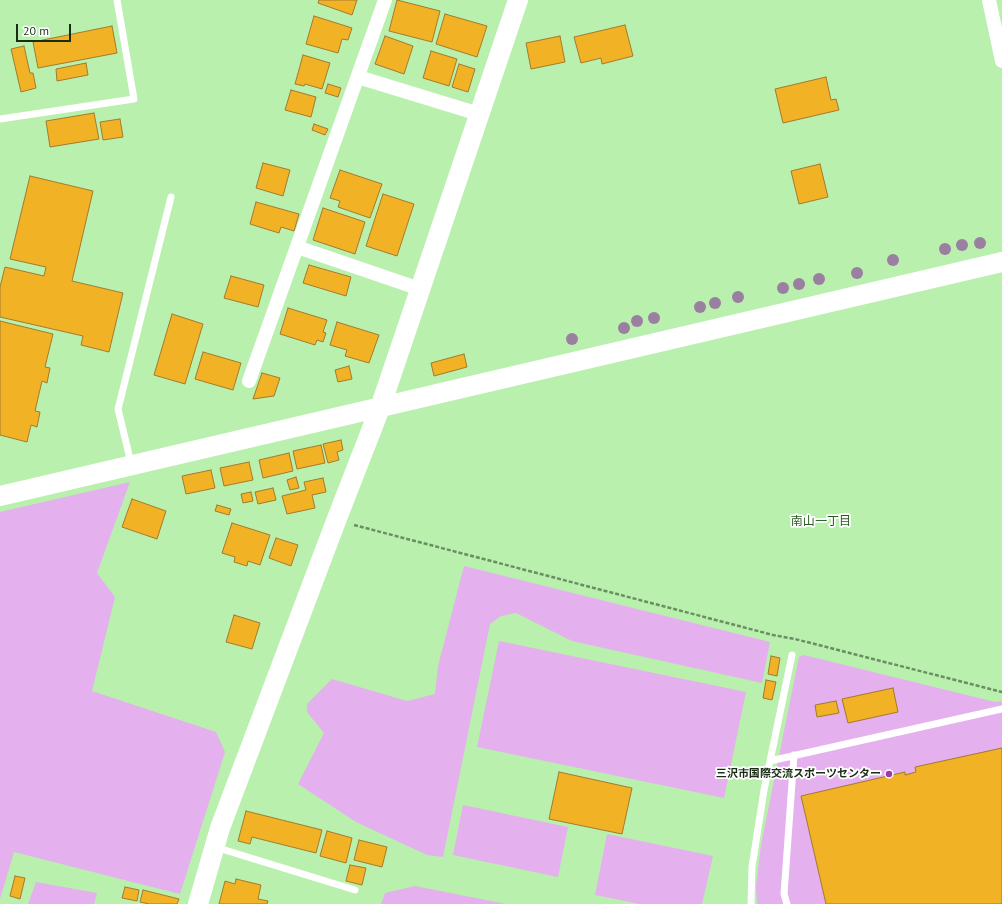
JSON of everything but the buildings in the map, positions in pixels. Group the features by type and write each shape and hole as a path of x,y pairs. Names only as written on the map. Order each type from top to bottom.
{"street":[{"path":"249,381 385,0"},
{"path":"198,904 220,828 380,408 518,0"},
{"path":"989,0 1002,62"},
{"path":"358,77 479,114"},
{"path":"297,248 420,289"},
{"path":"0,496 1002,262"}],"lane":[{"path":"0,119 134,100 117,0"},
{"path":"132,466 118,409 171,197"},
{"path":"751,904 752,867 764,790 792,655"},
{"path":"770,761 1002,708"},
{"path":"787,904 784,894 794,755"},
{"path":"215,847 355,890"}],"path":[{"path":"336,521 773,635 795,639 1002,692"}],"shaded area":[{"path":"130,482 97,573 115,597 92,691 216,732 225,752 180,894 14,852 0,899 0,512"},
{"path":"464,566 770,642 762,683 572,641 516,613 501,616 490,624 443,857 427,855 356,822 298,784 324,733 307,712 307,704 332,679 407,701 435,694 438,666"},
{"path":"499,641 746,692 724,798 477,747"},
{"name":"三沢市国際交流スポーツセンター","path":"804,655 995,702 1002,701 1002,904 757,904 756,887 761,845 799,657"},
{"path":"463,805 568,827 558,877 453,855"},
{"path":"607,834 713,856 702,904 639,904 595,895"},
{"path":"36,882 97,893 94,904 28,904"},
{"path":"415,886 506,904 381,904 385,893"}],"place":[{"name":"三沢市国際交流スポーツセンター","path":"889,774"}],"district":[{"name":"南山一丁目","path":"821,522"}]}
